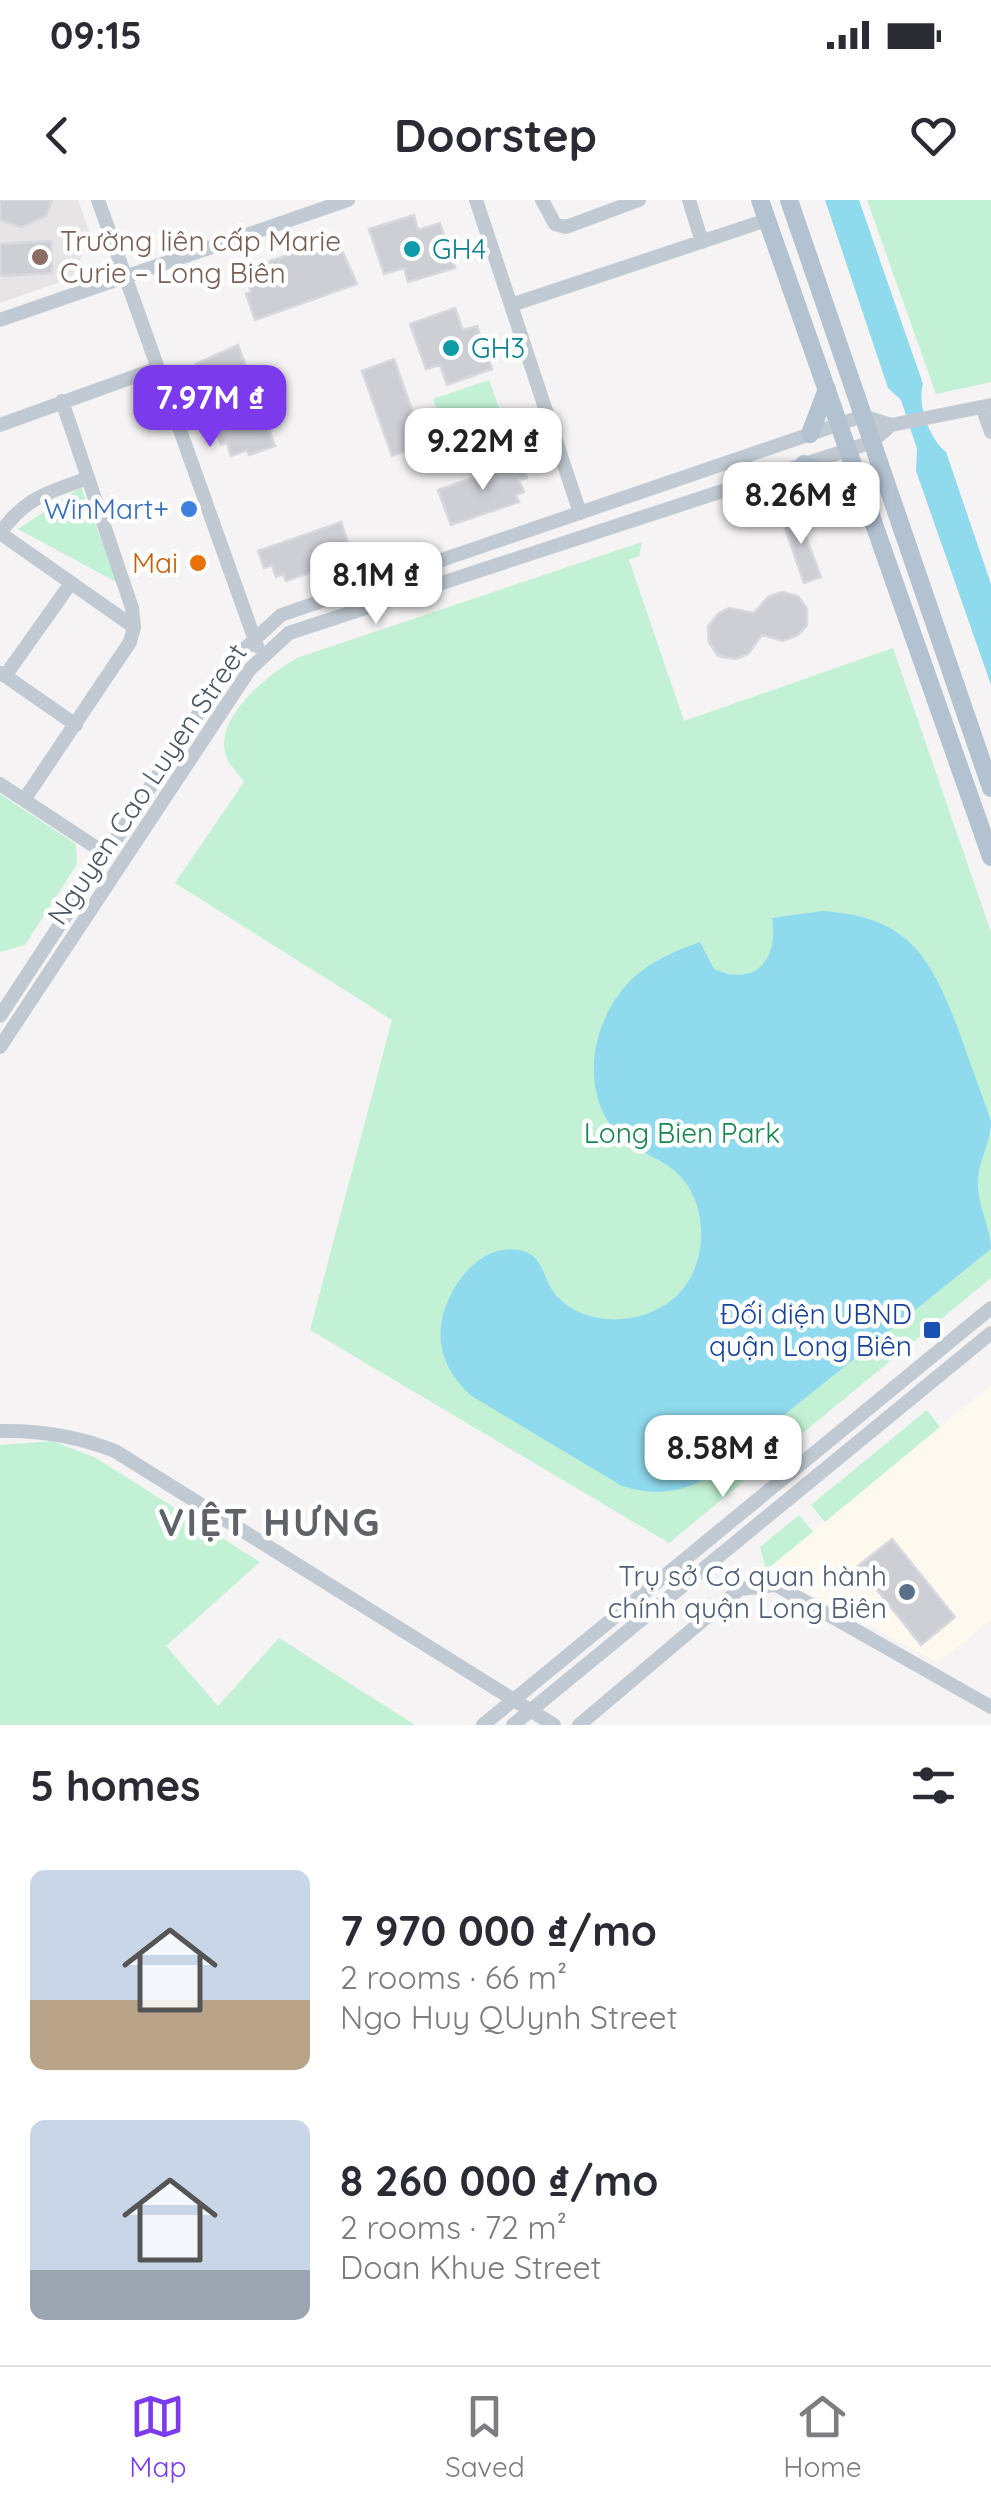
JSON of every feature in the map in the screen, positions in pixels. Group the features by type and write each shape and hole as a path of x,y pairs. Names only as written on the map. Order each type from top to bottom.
{"main road":[{"path":"760,200 991,857"},
{"path":"789,200 991,788"},
{"path":"810,434 827,389"},
{"path":"804,464 861,487"}],"street":[{"path":"98,200 253,640 263,655"},
{"path":"0,320 348,200"},
{"path":"476,200 580,513"},
{"path":"542,200 555,224 566,227 640,200"},
{"path":"689,200 702,242"},
{"path":"511,305 767,220"},
{"path":"0,425 158,368"},
{"path":"24,800 130,642 134,626 132,608 62,401"},
{"path":"863,416 893,424 987,406 991,432"},
{"name":"Nguyen Cao Luyen Street","path":"0,1016 6,994 106,854 236,658 282,615 863,416"},
{"name":"Nguyen Cao Luyen Street","path":"0,1048 244,679 288,633 872,442 893,424"},
{"path":"88,478 18,508 0,533 134,626"},
{"path":"71,582 3,674 76,724"},
{"path":"0,784 106,854"},
{"path":"6,994 26,1008"},
{"path":"0,1016 14,1026"},
{"path":"483,1725 991,1308"},
{"path":"514,1725 991,1333"},
{"path":"0,1431 60,1434 115,1451 554,1725"},
{"path":"579,1725 740,1589 776,1584 991,1707"}],"shaded area":[{"name":"Trường liên cấp Marie Curie – Long Biên","path":"0,200 78,200 91,237 71,278 0,303"},
{"path":"991,1385 991,1620 938,1663 766,1570"}],"green space":[{"path":"867,200 991,200 991,382 936,394"},
{"path":"489,380 508,433 452,452 433,399"},
{"path":"81,487 118,583 18,529"},
{"name":"Long Bien Park","path":"642,542 639,556 629,560 684,721 893,648 991,932 991,1278 669,1543 310,1330 392,1020 175,883 244,782 229,763 224,742 235,713 272,675 297,658"},
{"path":"0,794 76,844 77,864 25,945 0,952"},
{"path":"927,1410 940,1427 825,1522 811,1505"},
{"path":"53,1441 96,1458 260,1562 166,1646 218,1706 279,1638 415,1725 0,1725 0,1445"},
{"path":"799,1515 813,1532 766,1570 760,1547"}],"water":[{"path":"825,200 859,200 923,384 926,421 946,452 991,584 991,685 916,471 917,449 901,400 888,388"},
{"path":"823,911 878,922 898,933 928,964 939,984 991,1121 978,1185 991,1249 703,1480 663,1492 622,1486 470,1395 451,1372 442,1351 445,1309 452,1292 476,1263 491,1253 508,1249 532,1255 555,1294 567,1305 596,1318 629,1318 660,1308 673,1299 693,1273 698,1257 701,1223 697,1206 681,1177 620,1137 602,1110 594,1068 602,1026 624,988 661,959 700,942 714,969 742,975 753,972 768,957 772,946 772,918"}],"building":[{"path":"0,200 52,200 46,216 22,227 0,220"},
{"name":"GH4","path":"414,215 418,230 440,223 455,268 408,282 404,268 384,274 369,229"},
{"path":"51,241 52,273 0,276 0,244"},
{"path":"326,242 327,246 338,242 357,284 255,320 246,294 251,292 245,276 259,272 256,266"},
{"name":"GH3","path":"455,308 463,330 477,326 492,369 447,385 440,365 426,369 410,324"},
{"path":"238,345 275,446 249,455 247,450 231,456 227,443 221,445 196,376 200,375 196,364"},
{"path":"394,359 424,444 392,456 362,371"},
{"path":"521,461 527,478 519,480 524,492 516,495 519,502 451,525 438,490"},
{"path":"796,511 821,577 804,583 781,516"},
{"path":"341,522 353,558 286,581 283,574 276,577 272,565 264,568 258,551"},
{"path":"782,592 798,596 807,609 807,625 798,635 783,641 762,635 748,654 735,659 718,656 709,642 708,627 718,614 729,608 754,613 768,597"},
{"name":"Trụ sở Cơ quan hành chính quận Long Biên","path":"892,1539 955,1617 921,1645 858,1566"}],"place":[{"name":"GH4","path":"412,249"},
{"name":"Trường liên cấp Marie Curie – Long Biên","path":"40,257"},
{"name":"GH3","path":"451,348"},
{"name":"WinMart+","path":"189,509"},
{"name":"Mai","path":"198,563"},
{"name":"Đối diện UBND quận Long Biên","path":"932,1330"},
{"name":"Trụ sở Cơ quan hành chính quận Long Biên","path":"907,1592"}],"district":[{"name":"VIỆT HƯNG","path":"270,1523"}]}
